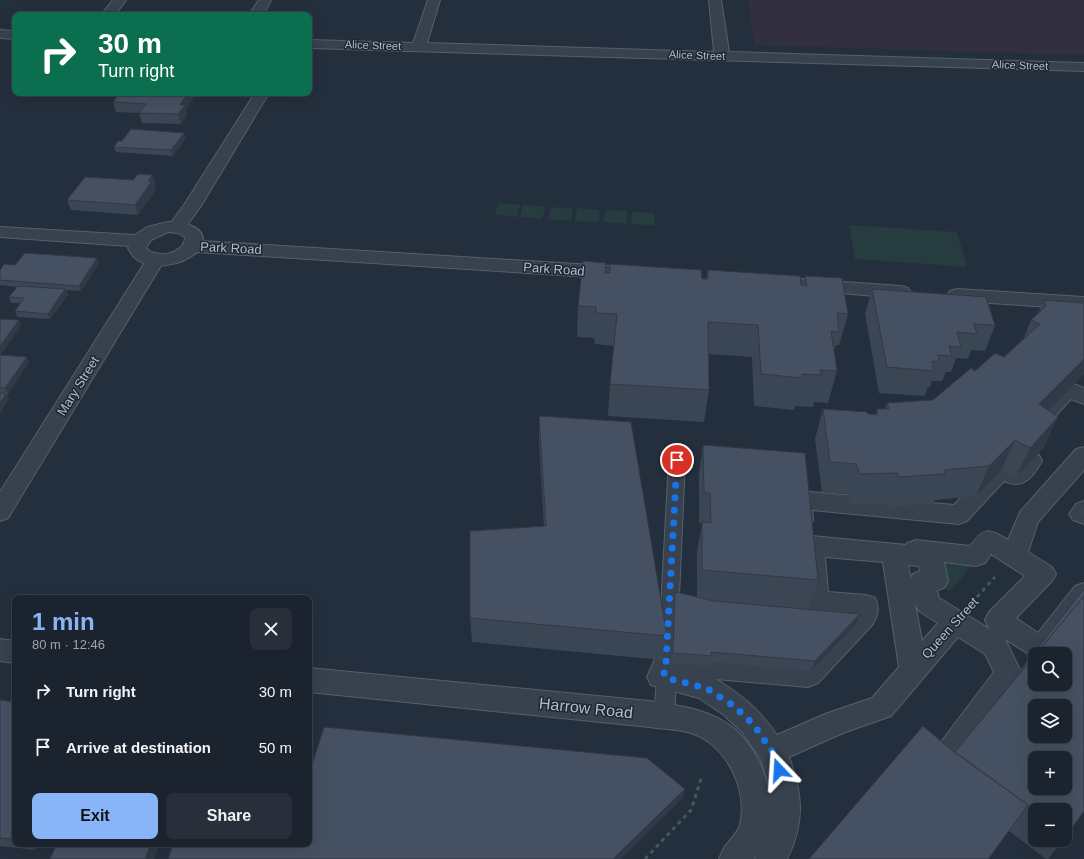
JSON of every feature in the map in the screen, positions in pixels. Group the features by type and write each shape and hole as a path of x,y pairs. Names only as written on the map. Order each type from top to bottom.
{"street":[{"path":"110,12 120,0"},
{"path":"258,12 266,0"},
{"path":"419,46 434,0"},
{"path":"715,0 722,56"},
{"path":"0,34 12,35"},
{"name":"Alice Street","path":"312,44 419,46 1084,67"},
{"path":"177,227 192,206 260,96"},
{"path":"177,227 184,228 194,236 192,246 177,256 156,259 146,257 139,253 137,248 139,241 144,236 159,229 177,227"},
{"path":"0,232 139,241"},
{"name":"Park Road","path":"192,246 660,276"},
{"name":"Mary Street","path":"0,512 156,259"},
{"path":"755,282 1084,303"},
{"path":"1084,397 1069,390 1025,434 1044,447 1016,477 1001,470 959,515 799,500 803,538 976,556 988,540 1014,556 1043,574 998,620 1040,649 1084,593"},
{"path":"1014,556 1028,518 1084,455"},
{"path":"1084,510 1081,514 1084,515"},
{"path":"665,671 808,675 864,616 866,606 816,601 812,546 930,557 935,581 922,581 928,604 995,646 1008,674 936,772 918,758"},
{"path":"894,554 913,669"},
{"name":"Queen Street","path":"772,751 835,723 881,707 956,621"},
{"path":"0,650 12,652"},
{"path":"665,671 706,688 728,702 753,724 772,751 782,778 786,809 781,839 771,859"},
{"name":"Harrow Road","path":"312,680 664,716 689,720 702,724 729,742 742,762 752,782 756,805 755,826 747,843 736,859"}],"lane":[{"path":"664,716 665,671 677,460"}],"path":[{"name":"Queen Street","path":"956,621 1014,556"},
{"path":"645,859 691,810 702,776"}],"shaded area":[{"path":"748,0 1084,0 1084,55 755,45"}],"green space":[{"path":"498,203 520,205 517,217 495,215"},
{"path":"523,205 546,207 542,219 520,217"},
{"path":"551,207 573,209 571,221 548,219"},
{"path":"577,208 600,210 598,222 575,221"},
{"path":"606,210 628,211 626,224 603,222"},
{"path":"632,212 655,213 654,226 631,224"},
{"path":"849,225 957,232 967,267 855,259"},
{"path":"937,557 976,561 950,591 939,586"}],"building":[{"path":"118,96 186,96 180,105 185,105 178,114 139,113 146,104 113,102"},
{"path":"131,129 184,133 171,150 114,147 118,141 122,141"},
{"path":"138,174 153,175 148,181 152,181 135,205 67,200 85,177 133,180"},
{"path":"25,253 97,258 79,286 0,280 0,270 4,264 15,265"},
{"path":"583,261 606,263 605,273 610,273 610,264 701,270 702,279 708,279 708,270 800,276 801,285 807,286 805,276 842,278 848,314 837,313 839,332 831,331 837,371 820,370 821,375 802,374 802,378 761,374 758,325 708,322 709,390 610,384 617,314 596,313 596,307 578,306"},
{"path":"18,286 65,289 48,314 15,311 24,298 9,297"},
{"path":"872,289 986,297 995,325 974,324 977,334 957,332 961,347 949,346 952,356 938,355 939,362 932,361 934,371 887,367"},
{"path":"1044,300 1084,303 1084,359 1039,404 1058,417 1030,448 1015,440 989,466 944,470 945,474 898,477 897,473 860,474 856,464 830,462 823,409 867,412 868,414 878,415 877,409 889,409 887,403 933,400 971,368 975,371 995,353 1004,357 1040,324 1031,320 1046,306"},
{"path":"0,319 19,320 0,346"},
{"path":"0,355 27,357 5,388 0,388"},
{"path":"0,393 6,394 0,403"},
{"path":"539,416 631,422 667,636 470,618 470,531 546,526"},
{"path":"703,445 805,453 818,580 702,570 702,522 711,523 710,493 704,493"},
{"path":"1084,589 1084,596 1042,647 1039,647"},
{"path":"675,592 714,601 860,614 815,661 711,652 712,656 673,653"},
{"path":"1084,596 1084,811 1072,828 1072,803 1028,803 1028,805 955,752 1028,663 1028,691 1072,691 1072,647 1042,647"},
{"path":"1028,660 1028,664 997,700"},
{"path":"0,700 12,702 12,839 0,838"},
{"path":"923,726 954,752 1028,805 988,859 809,859"},
{"path":"324,727 647,758 685,789 613,859 168,859 172,847 312,847 312,765"},
{"path":"1028,805 1028,812 1025,810"},
{"path":"56,847 150,847 145,859 50,859"}],"route":[{"path":"677,460 666,663 663,670 666,678 706,688 734,706 753,724 772,751 779,770"}]}
